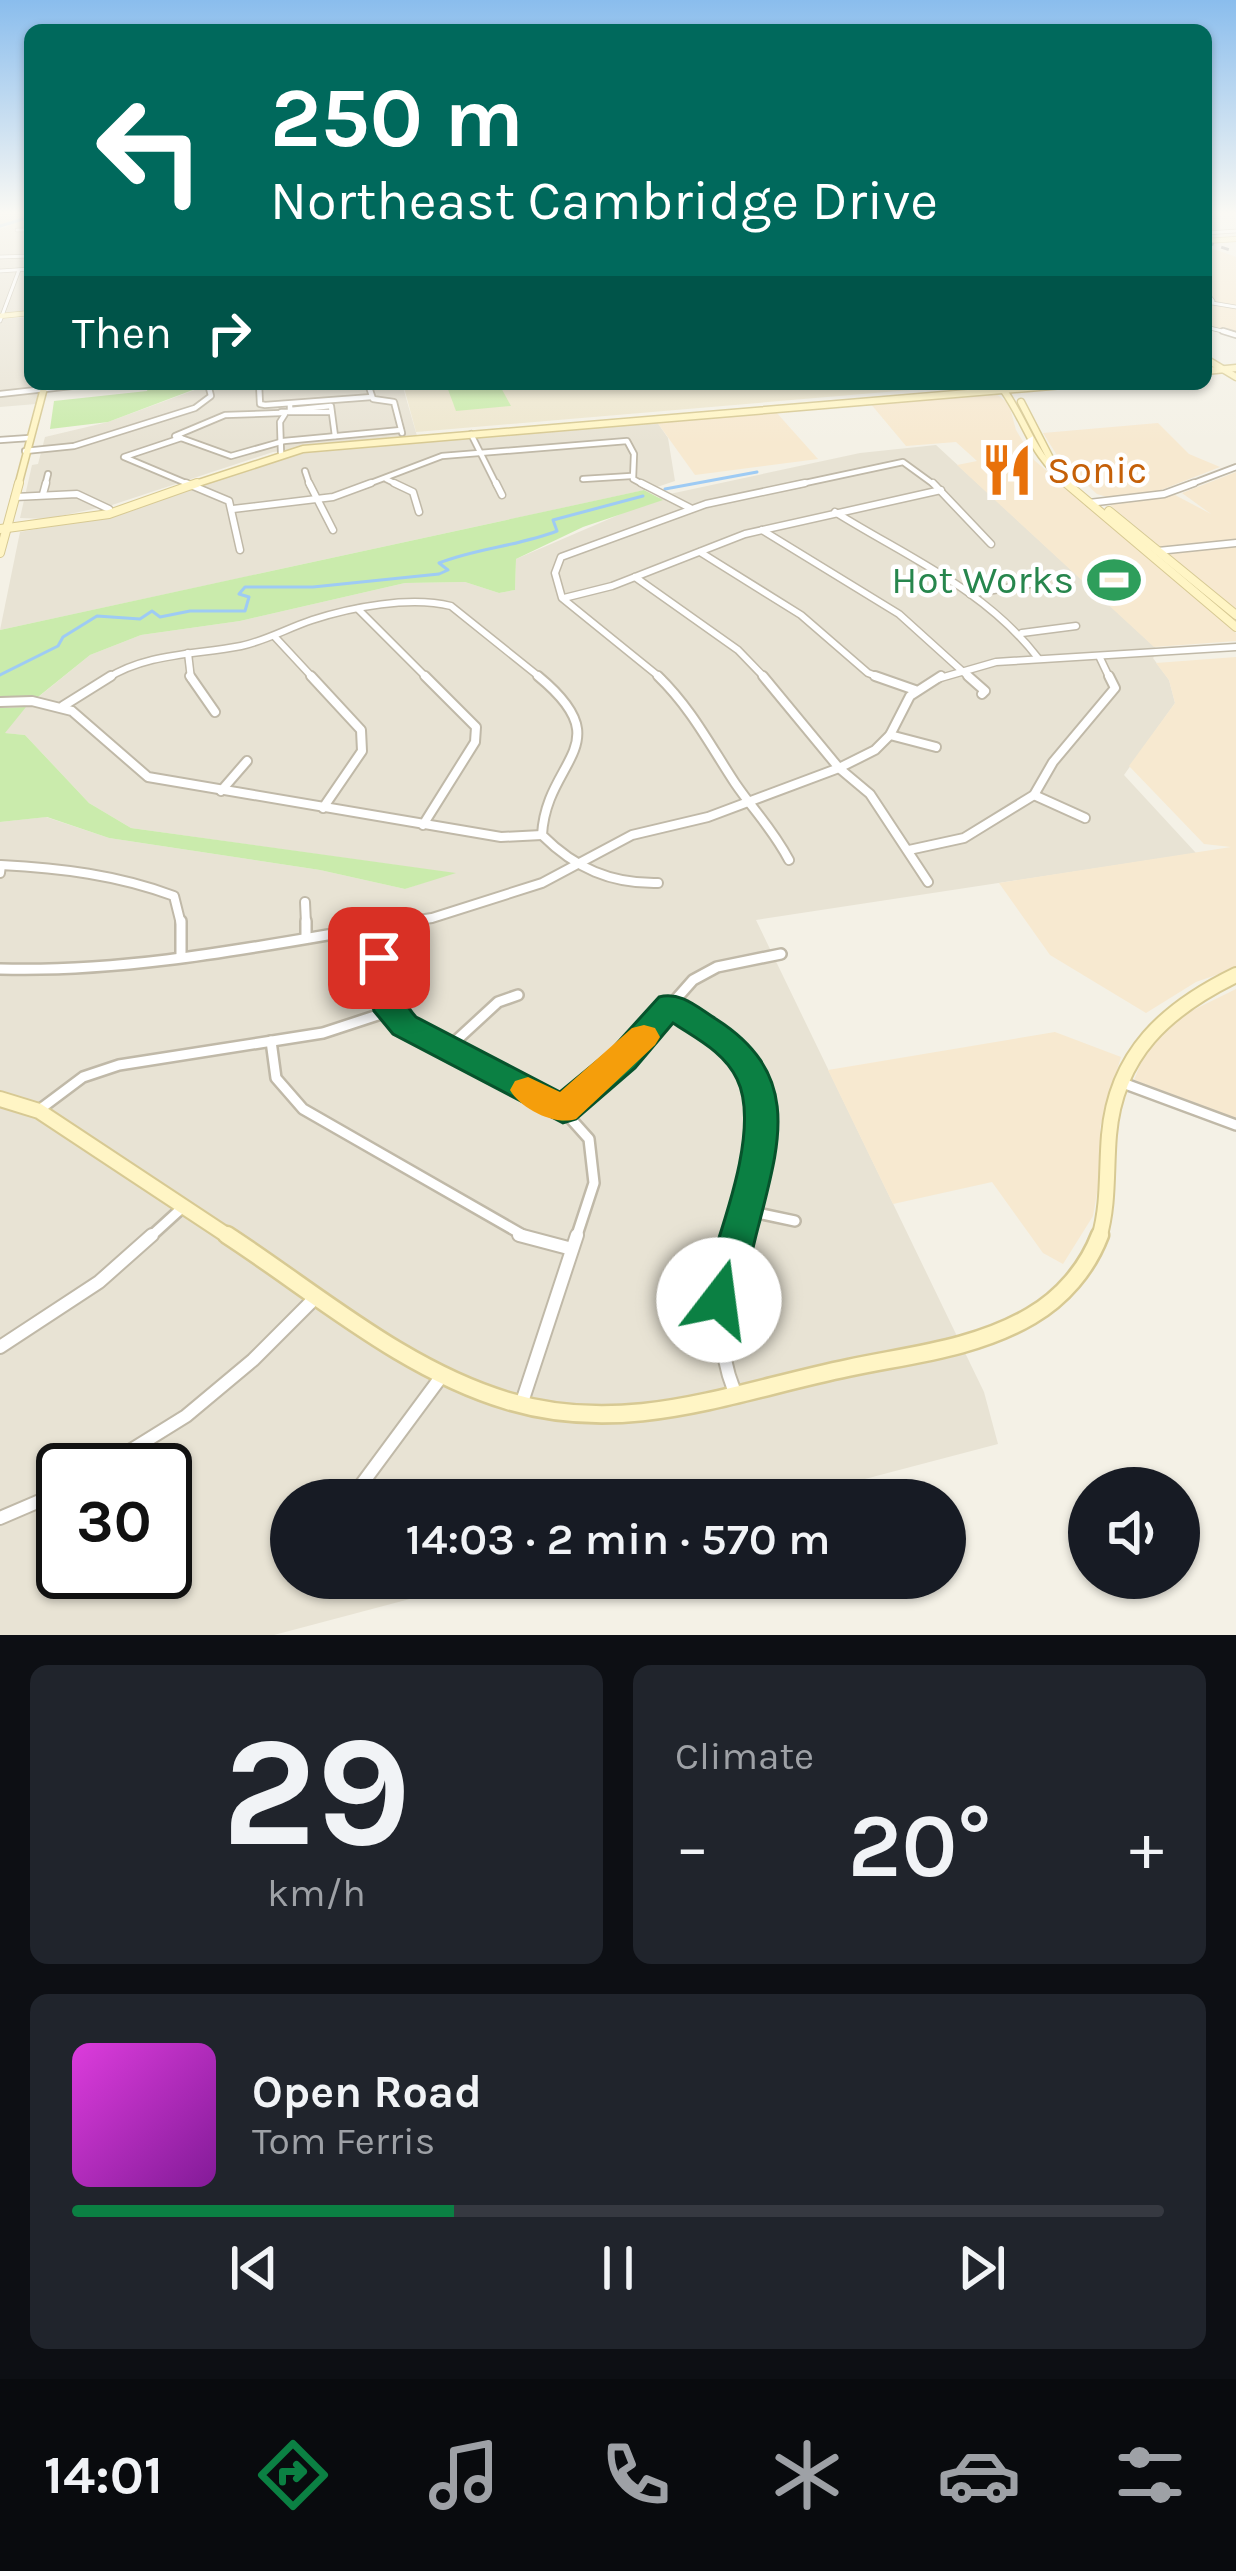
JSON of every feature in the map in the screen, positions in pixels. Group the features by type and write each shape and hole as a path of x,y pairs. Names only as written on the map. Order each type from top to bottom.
{"street":[{"path":"0,553 43,390"},
{"path":"26,451 74,446 195,408 211,396 210,390"},
{"path":"259,390 260,404 332,412 335,436"},
{"path":"370,390 372,397"},
{"path":"402,435 394,402 372,397 226,415 175,436 231,456 284,441 335,436 471,434 956,390"},
{"path":"1003,390 1023,418 1038,457 1236,616"},
{"path":"281,453 280,422 287,410"},
{"path":"471,434 502,495"},
{"path":"4,529 90,518 281,453 402,435"},
{"path":"0,440 29,438"},
{"path":"181,438 124,457 229,500 240,550"},
{"path":"233,509 319,500 442,456 478,453 627,441 634,454 631,476"},
{"path":"395,462 410,468"},
{"path":"789,860 768,821 749,802 691,710 660,677 562,598 555,573 565,556 691,509 903,462 924,472 991,544"},
{"path":"1094,503 1163,494 1236,467"},
{"path":"305,471 331,516 333,530"},
{"path":"43,494 48,474"},
{"path":"583,479 631,476 691,509"},
{"path":"385,478 413,492 419,512"},
{"path":"562,598 635,577 760,530 942,490"},
{"path":"4,529 159,496"},
{"path":"15,497 94,498 109,509"},
{"path":"1094,503 1236,627"},
{"path":"835,512 969,594 1022,633 1039,660"},
{"path":"760,530 899,614 985,692 982,694"},
{"path":"1141,547 1158,551 1236,543"},
{"path":"700,552 801,615 868,673 917,691"},
{"path":"635,577 738,650 779,692 839,768 870,794 928,882"},
{"path":"969,594 1030,584"},
{"path":"63,706 132,662 274,637 314,619 358,609 405,601 452,606 559,693 576,716 579,739 543,815 542,836"},
{"path":"358,609 476,727 475,742 423,825"},
{"path":"1022,633 1076,626"},
{"path":"274,637 361,730 362,751 323,808"},
{"path":"0,969 78,971 181,957 375,928 503,898 542,883 632,835 749,802 875,750 917,691 958,669 1236,647"},
{"path":"188,653 193,687 215,712"},
{"path":"910,850 964,838 1034,795 1053,762 1115,688 1100,656"},
{"path":"0,702 63,706 92,723 124,764 148,778 501,837 542,836 574,862 611,881 658,883"},
{"path":"890,735 936,747"},
{"path":"221,791 247,761"},
{"path":"1034,795 1085,818"},
{"path":"0,873 2,865 53,868 148,885 174,896 181,920 181,957"},
{"path":"305,902 306,938"},
{"path":"375,928 390,1011 413,1033 563,1110 589,1139 594,1183 522,1403"},
{"path":"563,1110 623,1059 693,980 717,967 781,954"},
{"path":"0,1099 39,1111 441,1377 522,1403 601,1418 660,1411 934,1352 1002,1331 1037,1312 1078,1276 1109,1210 1109,1137 1120,1082 1152,1027 1197,994 1236,975"},
{"path":"448,1049 498,1002 518,995"},
{"path":"670,1006 730,1044 763,1100 759,1152 719,1300 719,1341 736,1395"},
{"path":"39,1111 83,1077 119,1065 353,1027 390,1011"},
{"path":"271,1041 276,1078 303,1109 522,1236 572,1249"},
{"path":"1120,1082 1236,1125"},
{"path":"0,1346 99,1282 184,1206"},
{"path":"743,1210 794,1222"},
{"path":"143,1443 186,1417 253,1360 318,1295"},
{"path":"366,1479 441,1377"},
{"path":"0,1518 36,1503"}],"shaded area":[{"path":"0,290 24,290 24,314 0,316"},
{"path":"1212,290 1236,290 1236,335 1212,329"},
{"path":"24,317 24,390 40,390 36,404 0,407 0,319"},
{"path":"195,390 404,390 417,436 273,452 112,505 46,519 20,518 32,465 38,464 45,437 108,422"},
{"path":"405,390 910,390 416,432"},
{"path":"994,392 1009,404 1016,430 1034,460 1236,633 1236,641 1154,647 957,465 977,461 956,442 906,446 870,403"},
{"path":"776,412 818,459 695,475 657,422"},
{"path":"657,422 668,438 675,481 654,488 0,630 20,532 129,512 257,464 304,453"},
{"path":"1158,423 1189,454 1220,467 1156,492 1107,497 1097,494 1060,460 1043,433"},
{"path":"936,445 1159,651 1153,658 1169,680 1175,703 1124,775 1196,853 756,920 984,1392 998,1444 865,1479 270,1479 270,1599 410,1599 274,1635 0,1635 0,822 46,817 109,838 320,870 405,889 452,873 131,828 89,803 25,735 4,733 15,716 90,655 141,635 240,621 405,583 465,582 499,593 515,590 516,559 665,495 860,453"},
{"path":"1236,472 1236,609 1110,505 1175,495 1211,514 1182,493"},
{"path":"1236,657 1236,968 1196,982 1146,1013 1050,955 999,883 1231,847 1204,844 1129,766 1175,703 1169,680 1156,663"},
{"path":"1236,989 1236,1118 1134,1080 1145,1053 1171,1021"},
{"path":"1055,1032 1121,1057 1100,1127 1101,1170 1093,1216 1063,1264 1043,1253 992,1182 893,1204 828,1070"}],"green space":[{"path":"193,390 108,422 50,429 54,401"},
{"path":"448,390 502,390 511,406 456,411"},
{"path":"644,490 663,500 583,527 516,559 515,590 499,593 465,582 405,583 240,621 141,635 90,655 33,701 0,703 0,630"},
{"path":"26,707 5,733 25,735 89,803 131,828 456,873 405,889 320,870 109,838 47,817 0,822 0,708"}],"waterway":[{"path":"665,489 757,472"},
{"path":"0,675 58,646 63,637 97,616 140,619 152,611 160,617 190,611 245,611 249,597 239,594 245,587 313,587 439,574 448,570 439,563 543,536 557,531 553,520 643,496"}],"slow traffic":[{"path":"528,1090 563,1110 644,1037"}],"place":[{"name":"Sonic","path":"1007,470"},
{"name":"Hot Works","path":"1114,580"}],"route":[{"path":"379,958 390,1011 404,1026 563,1110 623,1059 670,1006 730,1044 753,1076 764,1114 759,1152 719,1300"}]}
